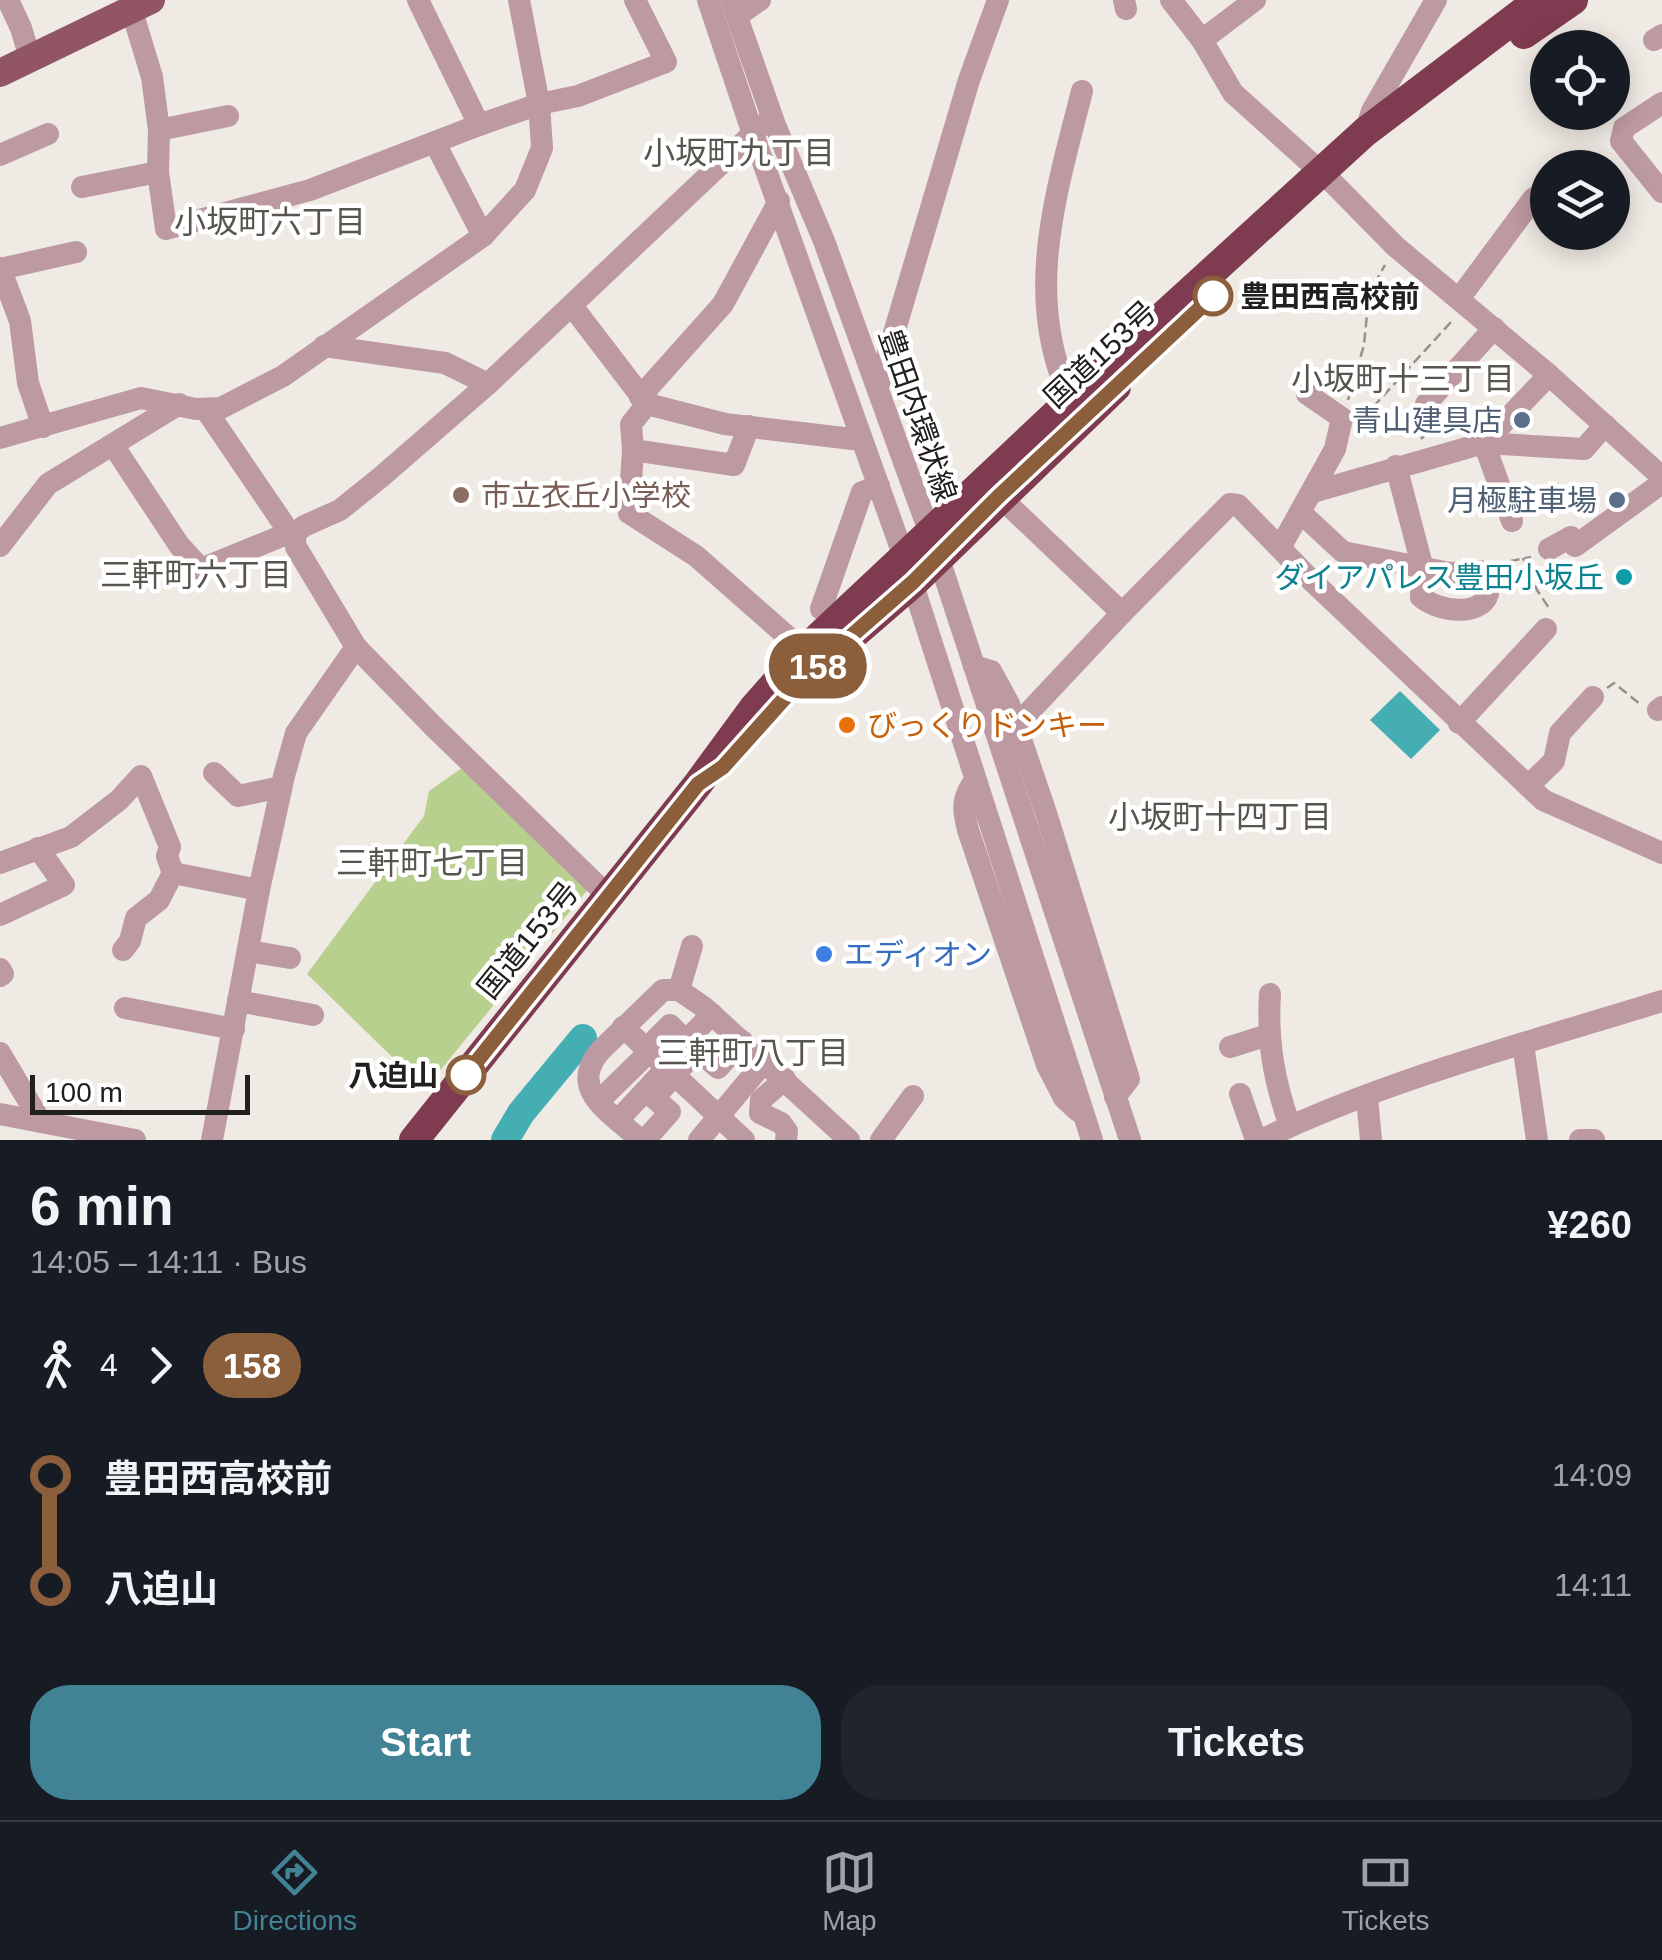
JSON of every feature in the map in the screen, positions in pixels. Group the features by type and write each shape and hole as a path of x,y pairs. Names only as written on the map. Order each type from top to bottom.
{"highway":[{"name":"国道153号","path":"933,545 999,496 1327,179 1365,132 1539,0"},
{"name":"国道153号","path":"698,784 723,767 801,680 1071,400 1327,179 1573,0"},
{"name":"国道153号","path":"414,1140 698,784 753,708 804,651 908,570"}],"main road":[{"path":"0,73 141,4"}],"street":[{"path":"8,0 30,58"},
{"path":"418,0 480,125"},
{"path":"141,4 159,130 158,172 166,229 310,190 538,104 578,96 666,62 635,0"},
{"name":"豊田内環状線","path":"708,0 908,570 1092,1140"},
{"path":"734,8 760,0"},
{"path":"878,387 969,80 998,0"},
{"path":"1171,0 1202,40 1233,94 1395,246 1548,374 1661,477 1575,546 1571,537 1549,549"},
{"path":"1202,40 1255,0"},
{"path":"1365,132 1372,111 1436,0"},
{"path":"0,438 141,398 206,410 221,408 259,390 482,236 525,190 542,148 526,5"},
{"name":"豊田内環状線","path":"734,8 878,387 1130,1140"},
{"path":"1399,64 1421,90"},
{"path":"1071,400 1057,372 1046,329 1046,280 1051,216 1082,91"},
{"path":"1662,102 1624,128 1622,141 1662,192"},
{"path":"114,445 179,545 201,569 294,534 340,510 488,384 772,115"},
{"path":"159,130 228,116"},
{"path":"0,155 48,134"},
{"path":"435,143 482,236"},
{"path":"82,187 158,172"},
{"path":"779,202 723,304 644,401 631,424 629,512 696,556 804,651"},
{"path":"1462,302 1530,204"},
{"path":"43,427 28,383 20,321 0,269 76,252"},
{"path":"572,306 644,401 725,424 861,440"},
{"path":"1426,404 1494,328"},
{"path":"324,346 446,363 488,384"},
{"path":"1484,442 1548,374"},
{"path":"1280,548 1351,419 1307,394"},
{"path":"5,529 48,484 179,404"},
{"path":"206,410 294,534 296,548 356,647 608,896"},
{"path":"1312,492 1484,442 1584,450 1604,425"},
{"path":"633,450 734,465 748,426"},
{"path":"1484,442 1512,521"},
{"path":"1300,512 1343,552 1423,569 1450,573 1480,570 1487,598 1484,604 1471,610 1430,605 1421,596 1423,569 1396,466"},
{"path":"821,609 862,492 878,486"},
{"path":"999,496 1122,613"},
{"path":"1015,726 1230,504 1238,506 1543,800 1662,853"},
{"path":"1459,723 1546,629"},
{"path":"212,1140 258,890 296,733 356,647"},
{"path":"974,666 991,672 1009,704 1113,1020 1129,1079 1115,1097"},
{"path":"1528,786 1554,761 1560,733 1593,697"},
{"path":"214,772 238,796 281,788"},
{"path":"0,862 70,837 119,800 141,776 170,847 167,856 174,873 160,900 136,918 130,941 122,950"},
{"path":"976,785 966,793 962,809 1047,1065 1064,1098 1085,1117"},
{"path":"0,915 64,885 38,848"},
{"path":"174,873 258,890"},
{"path":"678,990 692,946"},
{"path":"248,951 290,958"},
{"path":"712,1014 686,1041 670,1025 659,1061 654,1098 670,1112 642,1140 588,1090 586,1078 591,1062 663,990 678,990 712,1014 849,1140"},
{"path":"1270,994 1268,1035 1274,1080 1290,1126"},
{"path":"238,1001 314,1014"},
{"path":"1240,1094 1259,1140 1522,1044 1662,1001"},
{"path":"125,1008 234,1029"},
{"path":"622,1028 744,1140"},
{"path":"1230,1047 1268,1035"},
{"path":"599,1101 659,1061 697,1050 718,1068 742,1041"},
{"path":"1522,1044 1537,1140"},
{"path":"0,1052 42,1122"},
{"path":"699,1140 764,1062"},
{"path":"784,1080 761,1100 760,1113 788,1131 786,1140"},
{"path":"618,1120 629,1081"},
{"path":"881,1140 913,1096"},
{"path":"1367,1098 1371,1140"},
{"path":"800,1140 805,1125 818,1111"},
{"path":"0,1114 135,1140"},
{"path":"1580,1140 1594,1140"}],"path":[{"path":"1351,419 1369,293 1395,246"},
{"path":"1351,419 1462,302"},
{"path":"1396,466 1440,420 1426,404"},
{"path":"1480,570 1549,549"},
{"path":"1523,558 1554,615 1546,629"},
{"path":"1593,697 1614,683 1646,710 1660,709"}],"green space":[{"path":"462,768 590,887 425,1089 307,974 424,816 429,791"}],"water":[{"path":"1400,691 1440,730 1411,759 1370,720"}],"waterway":[{"path":"505,1140 521,1113 583,1038"}],"bus line":[{"name":"158","path":"466,1075 698,784 723,767 801,680 913,582 1213,296"}],"place":[{"name":"豊田西高校前","path":"1213,296"},
{"name":"青山建具店","path":"1522,420"},
{"name":"市立衣丘小学校","path":"461,495"},
{"name":"月極駐車場","path":"1617,500"},
{"name":"ダイアパレス豊田小坂丘","path":"1624,577"},
{"name":"びっくりドンキー","path":"847,725"},
{"name":"エディオン","path":"824,954"},
{"name":"八迫山","path":"466,1075"}],"district":[{"name":"小坂町九丁目","path":"739,153"},
{"name":"小坂町六丁目","path":"270,222"},
{"name":"小坂町十三丁目","path":"1403,379"},
{"name":"三軒町六丁目","path":"196,575"},
{"name":"小坂町十四丁目","path":"1220,817"},
{"name":"三軒町七丁目","path":"432,863"},
{"name":"三軒町八丁目","path":"753,1053"}]}
